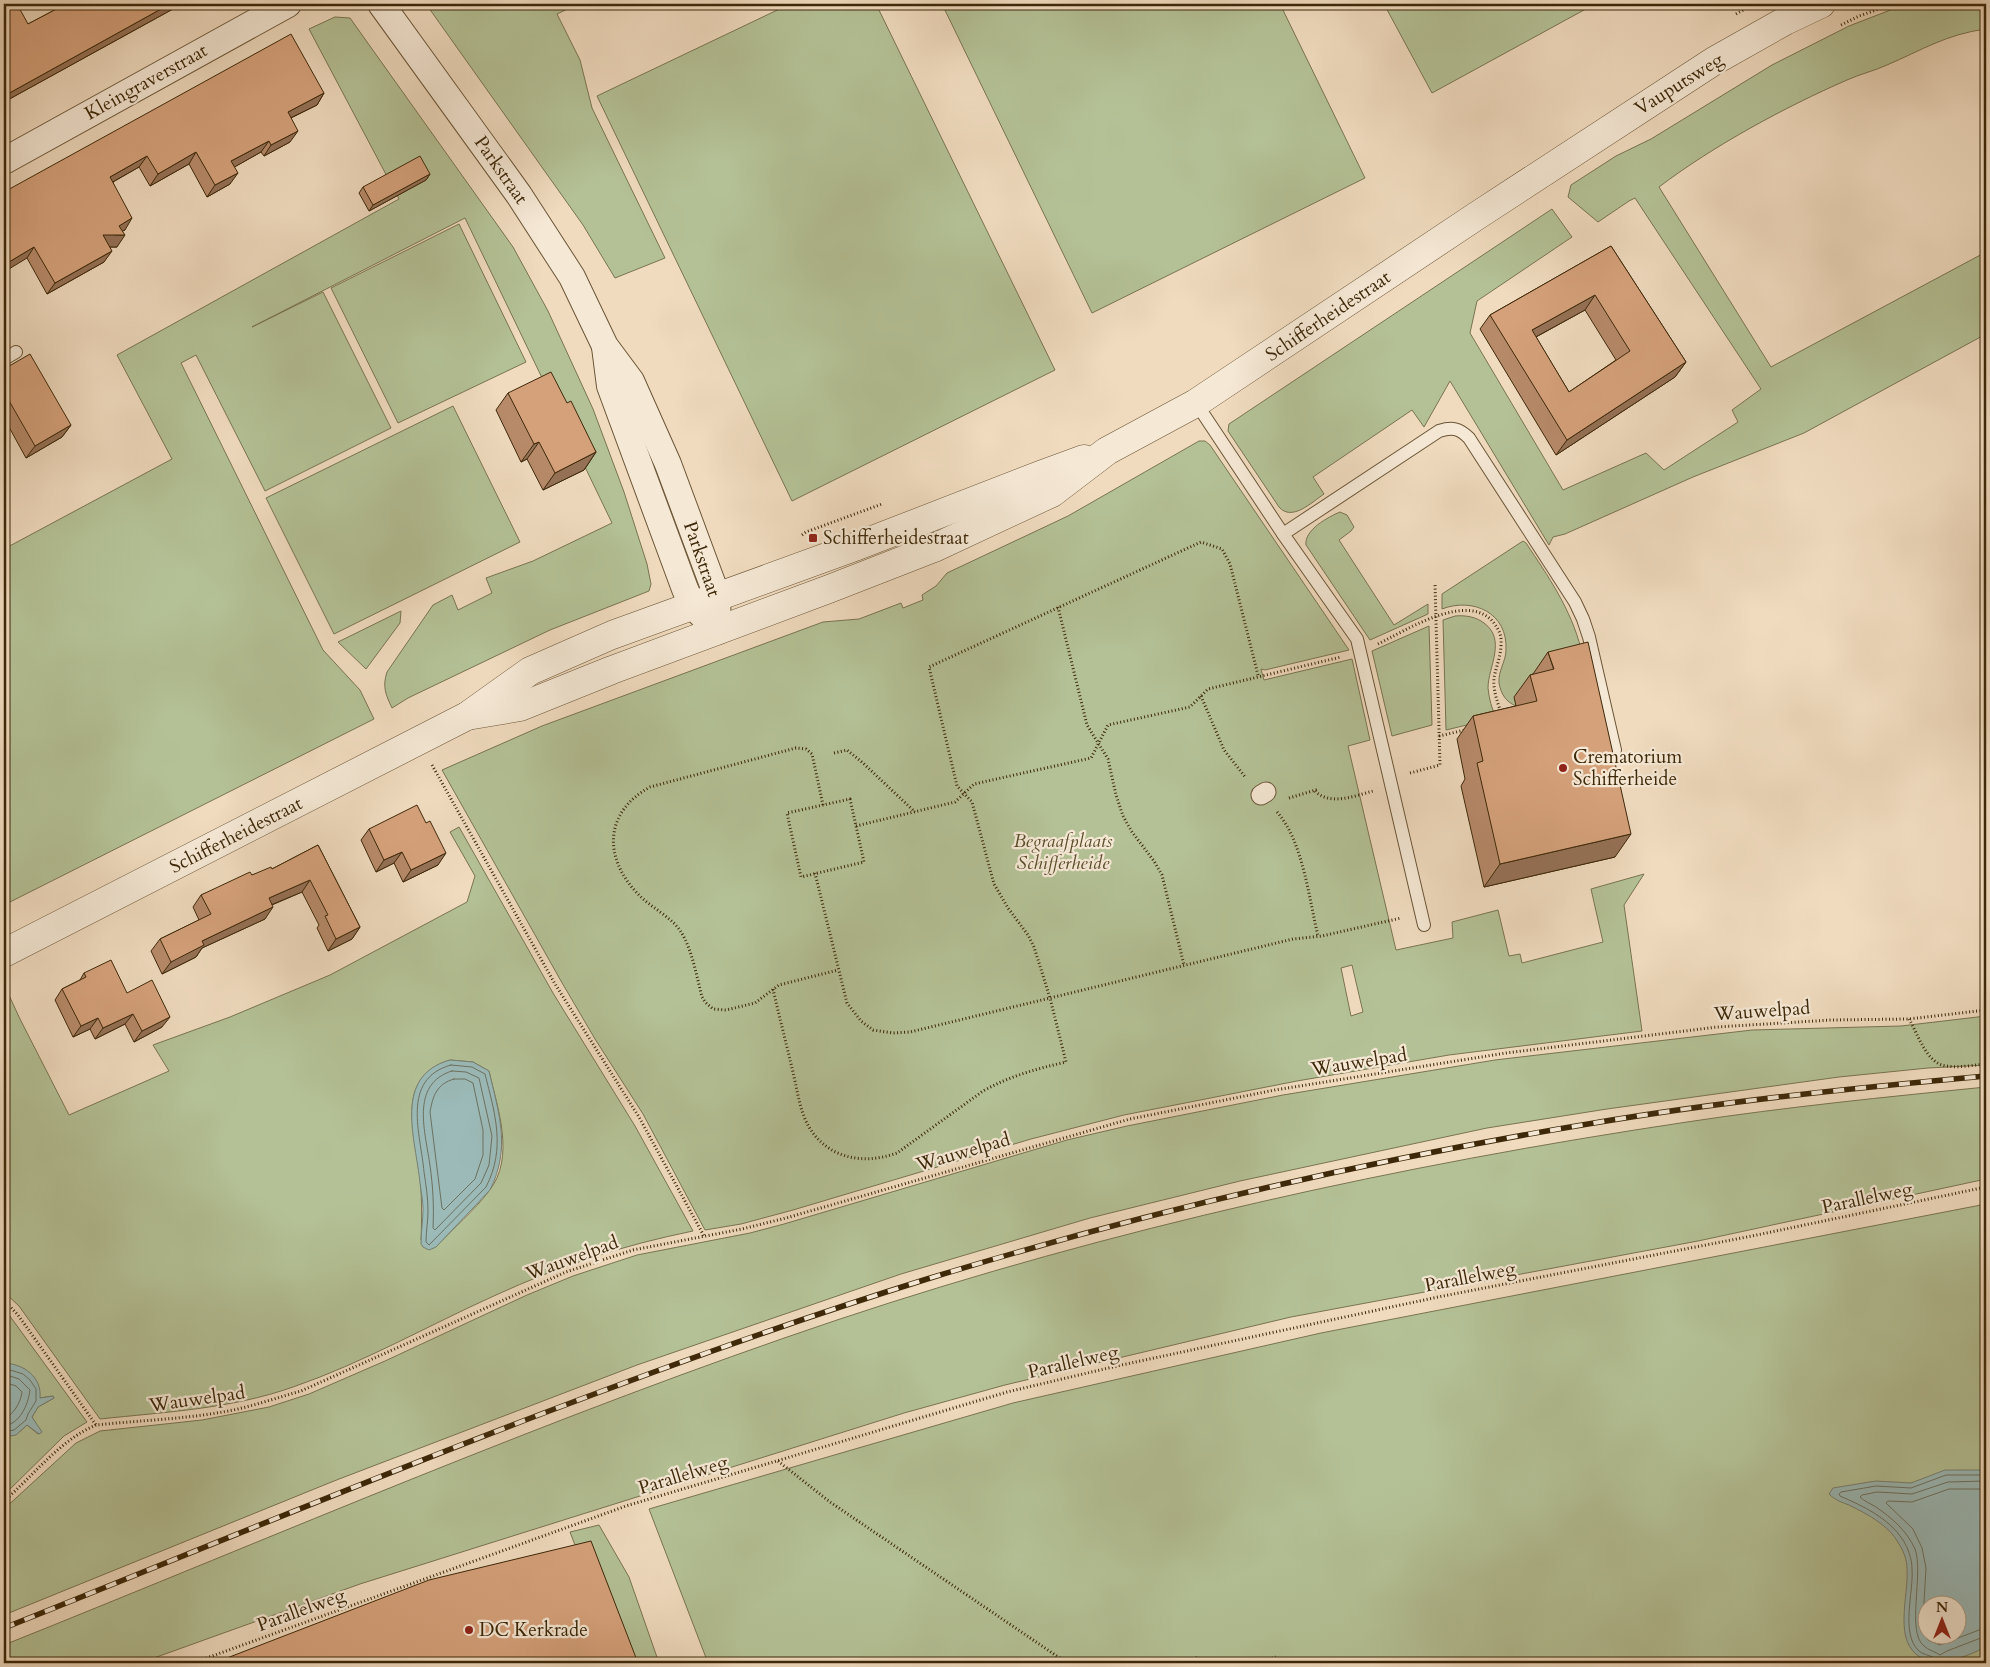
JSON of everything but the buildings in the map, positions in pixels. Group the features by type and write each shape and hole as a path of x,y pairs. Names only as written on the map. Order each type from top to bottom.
{"street":[{"name":"Kleingraverstraat","path":"4,161 288,4"},
{"name":"Parkstraat","path":"381,4 519,195 572,277 605,346 631,381 668,464 705,600 718,631"},
{"name":"Vauputsweg","path":"1543,173 1714,61 1785,20 1821,4"},
{"name":"Schifferheidestraat","path":"467,716 520,707 612,670 829,590 951,540 1052,493 1108,451 1196,403 1543,173"},
{"name":"Schifferheidestraat","path":"4,953 467,716 530,671 612,635 857,546 1040,475 1108,451"}],"lane":[{"path":"4,359 16,352"},
{"path":"1196,403 1283,534 1357,639 1423,919"},
{"path":"1283,534 1439,431 1452,428 1463,431 1575,602 1589,637 1615,750"}],"path":[{"path":"773,989 802,1107 809,1127 824,1146 856,1160 883,1158 897,1153 983,1091 1006,1078 1066,1062 1050,998 1034,946 994,884 972,802 957,786 929,667 1201,542 1222,548 1232,572 1258,675"},
{"path":"1315,791 1322,797 1335,800 1440,764 1435,584"},
{"path":"1058,607 1087,725 1108,759 1123,816 1162,875 1184,965"},
{"path":"856,826 955,802 974,784 1091,758 1108,726 1190,707 1208,689 1258,675 1360,652 1436,617 1453,612 1474,612 1490,619 1500,634 1501,646 1494,678 1494,687 1497,703 1504,720"},
{"path":"1439,736 1467,729"},
{"path":"417,742 555,984 639,1116 704,1236"},
{"path":"823,804 812,754 806,749 796,748 650,787 638,794 622,810 614,832 613,846 616,860 628,882 639,895 680,930 705,1002 713,1008 726,1010 755,1003 778,985 838,970"},
{"path":"834,753 847,750 864,763 915,812"},
{"path":"850,798 864,862 801,877 787,813 823,804 850,798"},
{"path":"816,874 847,1003 857,1017 873,1030 893,1033 910,1032 1293,939 1423,919"},
{"name":"Wauwelpad","path":"4,1501 67,1443 96,1425 198,1415 237,1409 301,1391 566,1272 632,1250 786,1218 1130,1119 1275,1090 1506,1053 1717,1027 1830,1020 1909,1019 1986,1010"},
{"path":"1909,1019 1926,1052 1945,1066 1986,1064"},
{"name":"Parallelweg","path":"194,1663 626,1506 1007,1392 1116,1366 1438,1297 1986,1188"},
{"path":"4,1300 18,1315 96,1425"},
{"path":"778,1461 830,1502 1067,1663"},
{"path":"1259,1663 1276,1657"},
{"path":"1172,1663 1196,1658 1254,1663"}],"green space":[{"path":"426,4 578,4 557,14 580,60 592,108 665,258 615,278 583,225"},
{"path":"790,4 876,4 1055,370 792,501 597,96"},
{"path":"942,4 1280,4 1365,178 1092,313"},
{"path":"1384,4 1595,4 1432,93"},
{"path":"1906,4 1986,4 1986,29 1972,31 1923,48 1799,102 1726,142 1659,187 1771,367 1986,252 1986,334 1804,433 1693,477 1565,534 1553,537 1549,545 1450,381 1424,427 1412,410 1313,477 1324,494 1314,502 1296,512 1284,511 1279,507 1228,431 1229,424 1552,209 1572,237 1477,301 1470,333 1563,490 1646,453 1664,470 1738,422 1732,410 1761,389 1635,198 1598,222 1568,197 1571,185 1616,156 1651,139 1772,65 1849,26"},
{"path":"335,17 350,18 513,247 548,311 593,409 624,492 647,564 651,584 649,591 550,630 408,698 392,708 385,691 387,672 433,605 452,595 458,610 492,593 486,578 533,561 612,523 465,218 252,327 323,292 391,428 265,491 196,355 181,363 323,650 360,690 374,719 4,905 4,549 172,459 117,355 399,199 309,29"},
{"path":"459,224 526,362 398,423 331,288"},
{"path":"453,406 520,542 334,634 266,498"},
{"name":"Begraafplaats Schifferheide","path":"1199,441 1205,441 1210,445 1349,650 1265,670 1261,669 1264,680 1352,659 1370,740 1348,746 1396,950 1453,938 1452,922 1498,910 1509,956 1520,954 1522,963 1603,942 1591,889 1644,874 1624,905 1642,1031 1449,1055 1297,1081 1124,1115 1031,1139 793,1210 741,1224 705,1230 643,1114 561,981 442,770 542,726 823,622 859,619 901,603 903,608 923,600 922,595 936,586 947,573 1068,516","holes":["1352,965 1363,1012 1351,1016 1341,968"]},
{"path":"1340,512 1347,515 1354,527 1339,540 1394,625 1428,604 1428,614 1370,640 1306,545 1306,539 1313,529 1329,517"},
{"path":"1523,541 1558,593 1577,634 1581,649 1516,706 1504,697 1499,683 1506,650 1505,637 1501,626 1486,611 1476,607 1465,605 1442,609 1442,594"},
{"path":"401,611 400,623 366,669 338,642"},
{"path":"1455,616 1478,619 1491,630 1494,637 1495,654 1488,688 1496,718 1446,730 1443,620"},
{"path":"1429,626 1432,725 1392,736 1372,651"},
{"path":"459,827 553,993 635,1126 693,1231 592,1257 520,1284 345,1367 293,1387 222,1405 100,1419 19,1306 4,1292 4,990 6,989 69,1115 169,1071 153,1045 230,1017 330,975 467,902 475,876 450,832","holes":["450,1060 473,1062 489,1071 500,1116 503,1148 502,1163 497,1178 489,1191 477,1206 436,1247 421,1240 421,1186 412,1120 412,1104 415,1091 422,1078 433,1068"]},
{"path":"1986,1016 1986,1065 1928,1068 1839,1077 1607,1109 1487,1128 1240,1181 1090,1218 901,1274 637,1365 334,1481 4,1615 4,1509 76,1443 100,1431 202,1420 269,1407 309,1394 527,1295 573,1276 637,1255 750,1233 784,1224 1067,1140 1283,1095 1495,1060 1752,1030 1901,1026"},
{"path":"1986,1087 1986,1179 1698,1241 1291,1317 1005,1385 904,1413 360,1584 140,1663 4,1663 4,1645 522,1435 626,1395 837,1320 1046,1256 1151,1228 1258,1203 1364,1179 1471,1158 1724,1117"},
{"path":"1986,1204 1986,1663 708,1663 649,1509 1013,1403 1321,1333"},
{"path":"4,1308 87,1422 64,1436 4,1495 4,1437 22,1430 27,1425 38,1434 41,1432 32,1417 38,1407 54,1398 53,1396 40,1398 25,1369 4,1363"},
{"path":"599,1525 629,1577 659,1663 620,1663 570,1532"}],"water":[{"path":"450,1060 473,1062 489,1071 499,1116 502,1145 496,1175 490,1190 436,1247 429,1250 421,1244 423,1206 412,1129 412,1111 414,1095 420,1080 432,1068"},
{"path":"4,1363 18,1366 30,1373 38,1384 40,1398 53,1396 54,1398 38,1407 32,1417 42,1432 39,1434 27,1425 16,1435 4,1437"},
{"path":"1986,1468 1986,1647 1955,1659 1938,1661 1922,1658 1913,1651 1907,1642 1904,1618 1907,1566 1905,1556 1895,1537 1870,1516 1829,1494 1833,1488 1876,1481 1911,1483 1945,1470 1982,1470"}],"railway":[{"path":"4,1628 462,1444 577,1400 810,1317 1009,1255 1175,1210 1258,1190 1342,1171 1510,1138 1643,1115 1741,1102 1839,1090 1986,1076"}],"place":[{"name":"Schifferheidestraat","path":"813,538"},
{"name":"Crematorium Schifferheide","path":"1563,768"},
{"name":"DC Kerkrade","path":"469,1630"}]}
